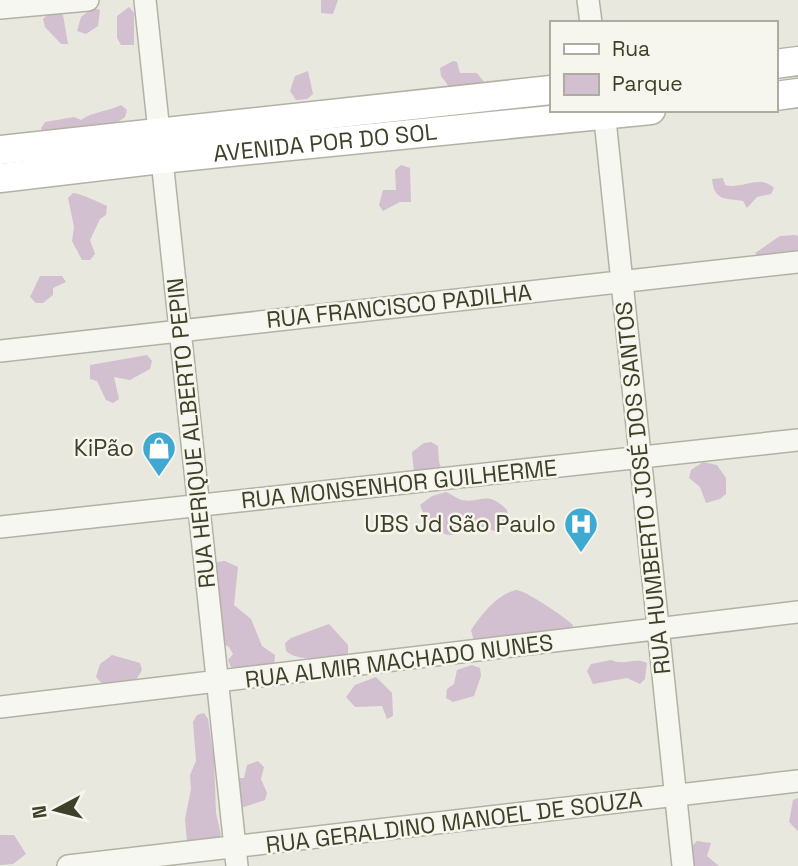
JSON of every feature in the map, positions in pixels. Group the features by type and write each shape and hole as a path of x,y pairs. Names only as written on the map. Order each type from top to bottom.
{"street":[{"path":"0,8 88,0"},
{"name":"RUA HERIQUE ALBERTO PEPIN","path":"145,0 201,503 236,856"},
{"path":"588,0 592,21"},
{"path":"777,64 798,61"},
{"name":"AVENIDA POR DO SOL","path":"0,150 550,90"},
{"path":"777,96 798,93"},
{"name":"AVENIDA POR DO SOL","path":"0,178 605,113"},
{"name":"RUA HUMBERTO JOSÉ DOS SANTOS","path":"605,113 620,282 683,866"},
{"name":"RUA FRANCISCO PADILHA","path":"0,351 798,262"},
{"name":"RUA MONSENHOR GUILHERME","path":"0,527 201,503 640,460 798,440"},
{"name":"RUA ALMIR MACHADO NUNES","path":"0,707 218,684 798,612"},
{"name":"RUA GERALDINO MANOEL DE SOUZA","path":"68,866 236,856 798,781"}],"green space":[{"path":"321,0 338,0 333,14 321,13"},
{"path":"129,7 134,13 134,45 121,45 117,38 117,16"},
{"path":"93,8 100,10 98,26 86,34 77,31 81,17"},
{"path":"56,12 63,15 68,44 61,44 45,27 43,19"},
{"path":"453,61 457,62 460,73 477,73 485,83 480,88 450,88 441,76 440,68"},
{"path":"308,71 313,94 307,99 296,100 290,91 295,76"},
{"path":"121,105 127,110 125,117 118,122 43,134 41,128 45,122 74,117 81,120"},
{"path":"401,165 410,168 411,202 400,202 383,211 379,205 383,190 396,190 395,170"},
{"path":"723,178 725,185 763,182 774,188 771,194 757,197 747,208 743,201 718,195 712,179"},
{"path":"73,193 107,206 106,215 100,219 90,240 95,254 90,260 82,260 72,241 74,227 68,198"},
{"path":"780,236 798,236 798,255 761,258 755,253"},
{"path":"40,276 62,276 66,282 53,288 53,295 43,303 36,303 30,297"},
{"path":"147,355 152,361 150,369 130,380 114,377 119,399 113,403 106,400 97,381 90,379 90,365"},
{"path":"431,442 438,446 439,462 444,476 414,473 412,452 424,443"},
{"path":"703,462 717,465 726,478 726,494 706,503 700,487 689,478 691,470"},
{"path":"446,492 462,500 494,500 507,510 509,526 495,531 474,524 454,535 440,532 437,525 425,518 420,505 432,496"},
{"path":"225,561 238,567 234,605 251,619 262,646 275,655 274,669 253,672 231,667 228,660 233,654 229,647 222,643 213,569 217,562"},
{"path":"516,590 536,599 569,621 573,625 571,632 475,645 471,630 490,606"},
{"path":"329,624 348,645 348,653 342,657 306,658 286,651 285,643 291,638"},
{"path":"112,655 140,663 142,670 134,683 105,687 96,677 100,664"},
{"path":"611,660 647,663 645,679 640,684 627,678 593,684 587,671 591,664"},
{"path":"472,665 480,668 481,676 474,696 453,702 446,698 447,689 454,684 457,670"},
{"path":"376,677 392,693 393,716 387,719 382,706 355,707 346,697 355,685"},
{"path":"204,713 208,719 214,758 216,813 221,835 215,841 187,842 185,819 191,789 190,775 196,761 193,722 197,715"},
{"path":"258,761 264,767 261,779 267,793 265,800 244,807 235,805 236,778 244,778 247,765"},
{"path":"798,798 798,831 789,822 793,800"},
{"path":"0,835 14,835 26,854 13,864 0,865"},
{"path":"697,841 711,843 707,856 719,866 694,866 691,847"}],"place":[{"name":"KiPão","path":"159,478"},
{"name":"UBS Jd São Paulo","path":"581,554"}]}
